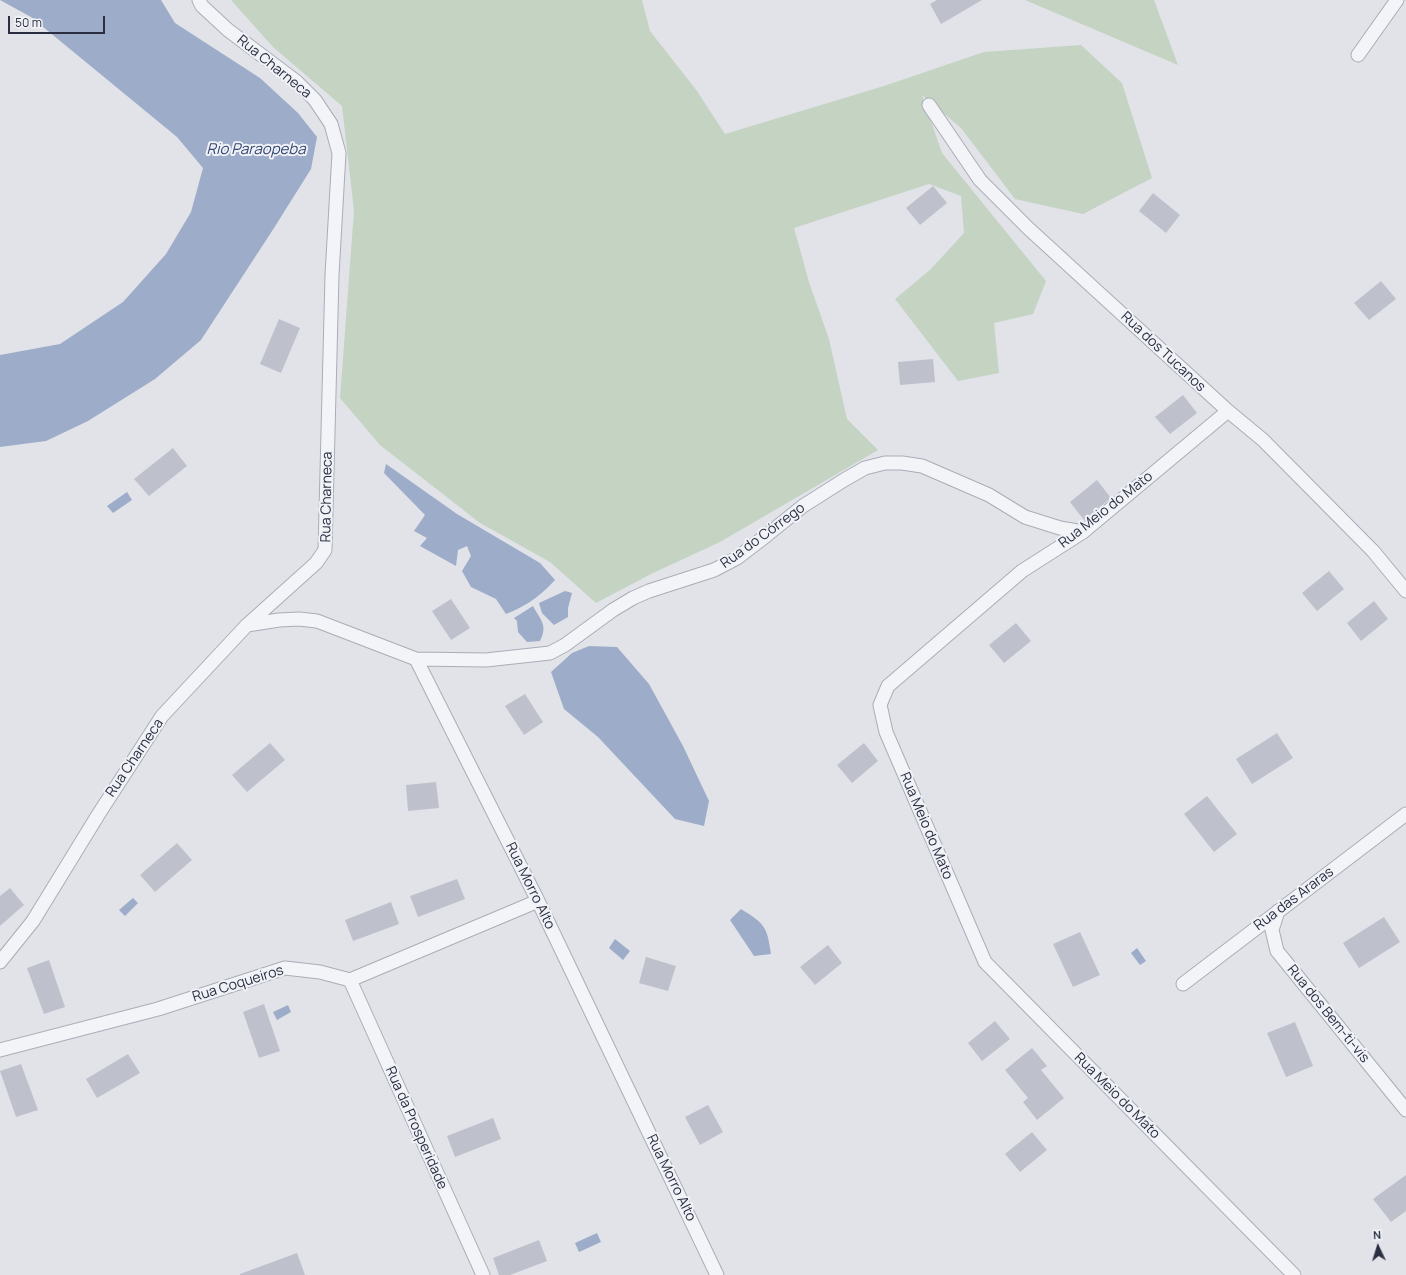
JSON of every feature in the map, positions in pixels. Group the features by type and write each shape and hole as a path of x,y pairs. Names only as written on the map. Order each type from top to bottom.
{"street":[{"name":"Rua Charneca","path":"0,962 33,921 98,815 162,716 247,625 316,562 325,550 332,274 339,154 331,124 315,100 297,82 228,30 202,6 199,0"},
{"path":"1358,55 1397,0"},
{"name":"Rua dos Tucanos","path":"929,105 980,180 1028,228 1228,411 1263,440 1373,551 1406,591"},
{"name":"Rua Meio do Mato","path":"1228,411 1083,532 1022,571 888,686 880,705 886,732 984,962 1294,1275"},
{"name":"Rua do Córrego","path":"416,659 486,660 550,653 565,645 613,610 634,598 649,591 714,570 737,558 802,506 865,468 885,463 902,463 922,466 989,495 1025,517 1060,528 1083,532"},
{"path":"247,625 279,620 299,619 317,621 416,659"},
{"name":"Rua Morro Alto","path":"416,659 538,901 717,1275"},
{"name":"Rua das Araras","path":"1182,984 1406,814"},
{"path":"350,980 538,901"},
{"name":"Rua dos Bem-ti-vis","path":"1278,911 1272,930 1277,951 1406,1110"},
{"name":"Rua Coqueiros","path":"0,1050 158,1009 285,968 320,972 350,980"},
{"name":"Rua da Prosperidade","path":"350,980 483,1275"}],"green space":[{"path":"231,0 642,0 650,31 697,91 725,134 884,86 984,52 1081,45 1122,83 1152,178 1083,214 1015,199 961,128 922,95 942,153 1046,281 1033,314 994,323 999,373 958,381 895,299 931,269 964,233 961,196 929,184 794,228 809,282 829,339 847,419 878,450 720,542 653,573 596,603 550,562 480,523 380,445 340,398 354,211 342,106 273,47"},
{"path":"1025,0 1154,0 1178,65"}],"water":[{"name":"Rio Paraopeba","path":"0,0 161,0 175,23 260,78 298,113 317,137 311,169 201,340 155,379 88,421 46,441 0,447 0,355 60,344 123,302 166,254 191,212 203,168 177,137 31,17"},
{"path":"386,464 457,514 540,563 555,580 533,600 506,614 496,599 471,587 462,571 471,556 467,546 458,550 456,566 420,546 427,538 414,531 425,515 384,473"},
{"path":"127,492 132,500 113,513 107,506"},
{"path":"565,591 572,593 568,608 568,617 554,625 542,613 539,603"},
{"path":"533,606 541,619 543,631 540,641 527,642 518,632 517,621 514,618"},
{"path":"589,646 617,647 649,684 683,746 709,801 704,826 675,819 598,737 564,709 551,672 572,653"},
{"path":"133,898 138,903 125,916 119,910"},
{"path":"741,909 755,918 764,927 768,937 771,954 754,956 730,920"},
{"path":"615,939 630,951 623,960 609,948"},
{"path":"1137,948 1146,961 1140,965 1131,953"},
{"path":"288,1005 291,1012 277,1020 273,1012"},
{"path":"597,1233 601,1242 579,1252 575,1243"}],"building":[{"path":"937,0 982,0 941,24 930,4"},
{"path":"933,186 947,203 920,225 906,208"},
{"path":"1153,193 1180,215 1166,233 1139,211"},
{"path":"1381,281 1396,299 1369,320 1354,303"},
{"path":"279,319 300,328 281,373 260,364"},
{"path":"933,359 935,382 900,385 898,362"},
{"path":"1183,395 1197,413 1170,434 1155,417"},
{"path":"173,448 187,466 149,496 134,479"},
{"path":"1097,480 1111,498 1084,520 1070,502"},
{"path":"1329,571 1344,589 1317,611 1302,593"},
{"path":"451,599 470,628 451,640 432,611"},
{"path":"1374,601 1388,619 1361,641 1347,623"},
{"path":"1016,623 1031,641 1004,663 989,645"},
{"path":"525,694 543,722 524,735 505,706"},
{"path":"1277,733 1293,758 1252,784 1236,759"},
{"path":"270,743 285,760 247,792 232,775"},
{"path":"864,743 878,761 852,783 837,765"},
{"path":"436,782 439,808 408,811 406,785"},
{"path":"1207,796 1237,834 1214,852 1184,814"},
{"path":"177,843 192,860 155,892 140,875"},
{"path":"457,879 465,899 418,917 410,896"},
{"path":"10,888 24,905 0,926 0,896"},
{"path":"391,902 399,924 353,941 345,920"},
{"path":"1384,917 1400,942 1359,968 1343,943"},
{"path":"1080,932 1100,975 1073,987 1053,944"},
{"path":"828,945 842,963 815,985 800,967"},
{"path":"646,957 676,966 668,991 639,983"},
{"path":"49,960 65,1007 44,1014 27,968"},
{"path":"264,1004 280,1051 259,1058 243,1012"},
{"path":"995,1021 1010,1039 982,1061 968,1043"},
{"path":"1295,1022 1313,1066 1286,1077 1267,1033"},
{"path":"1032,1048 1047,1066 1041,1070 1064,1098 1037,1120 1023,1102 1028,1098 1005,1070"},
{"path":"128,1054 140,1073 97,1098 86,1079"},
{"path":"21,1064 38,1110 16,1117 0,1071"},
{"path":"708,1105 723,1132 700,1145 685,1117"},
{"path":"493,1118 501,1139 455,1157 447,1136"},
{"path":"1032,1132 1047,1150 1020,1172 1005,1154"},
{"path":"1406,1175 1406,1211 1391,1222 1373,1199"},
{"path":"539,1240 547,1261 510,1275 499,1275 493,1258"},
{"path":"297,1253 305,1275 240,1275 240,1274"}]}
